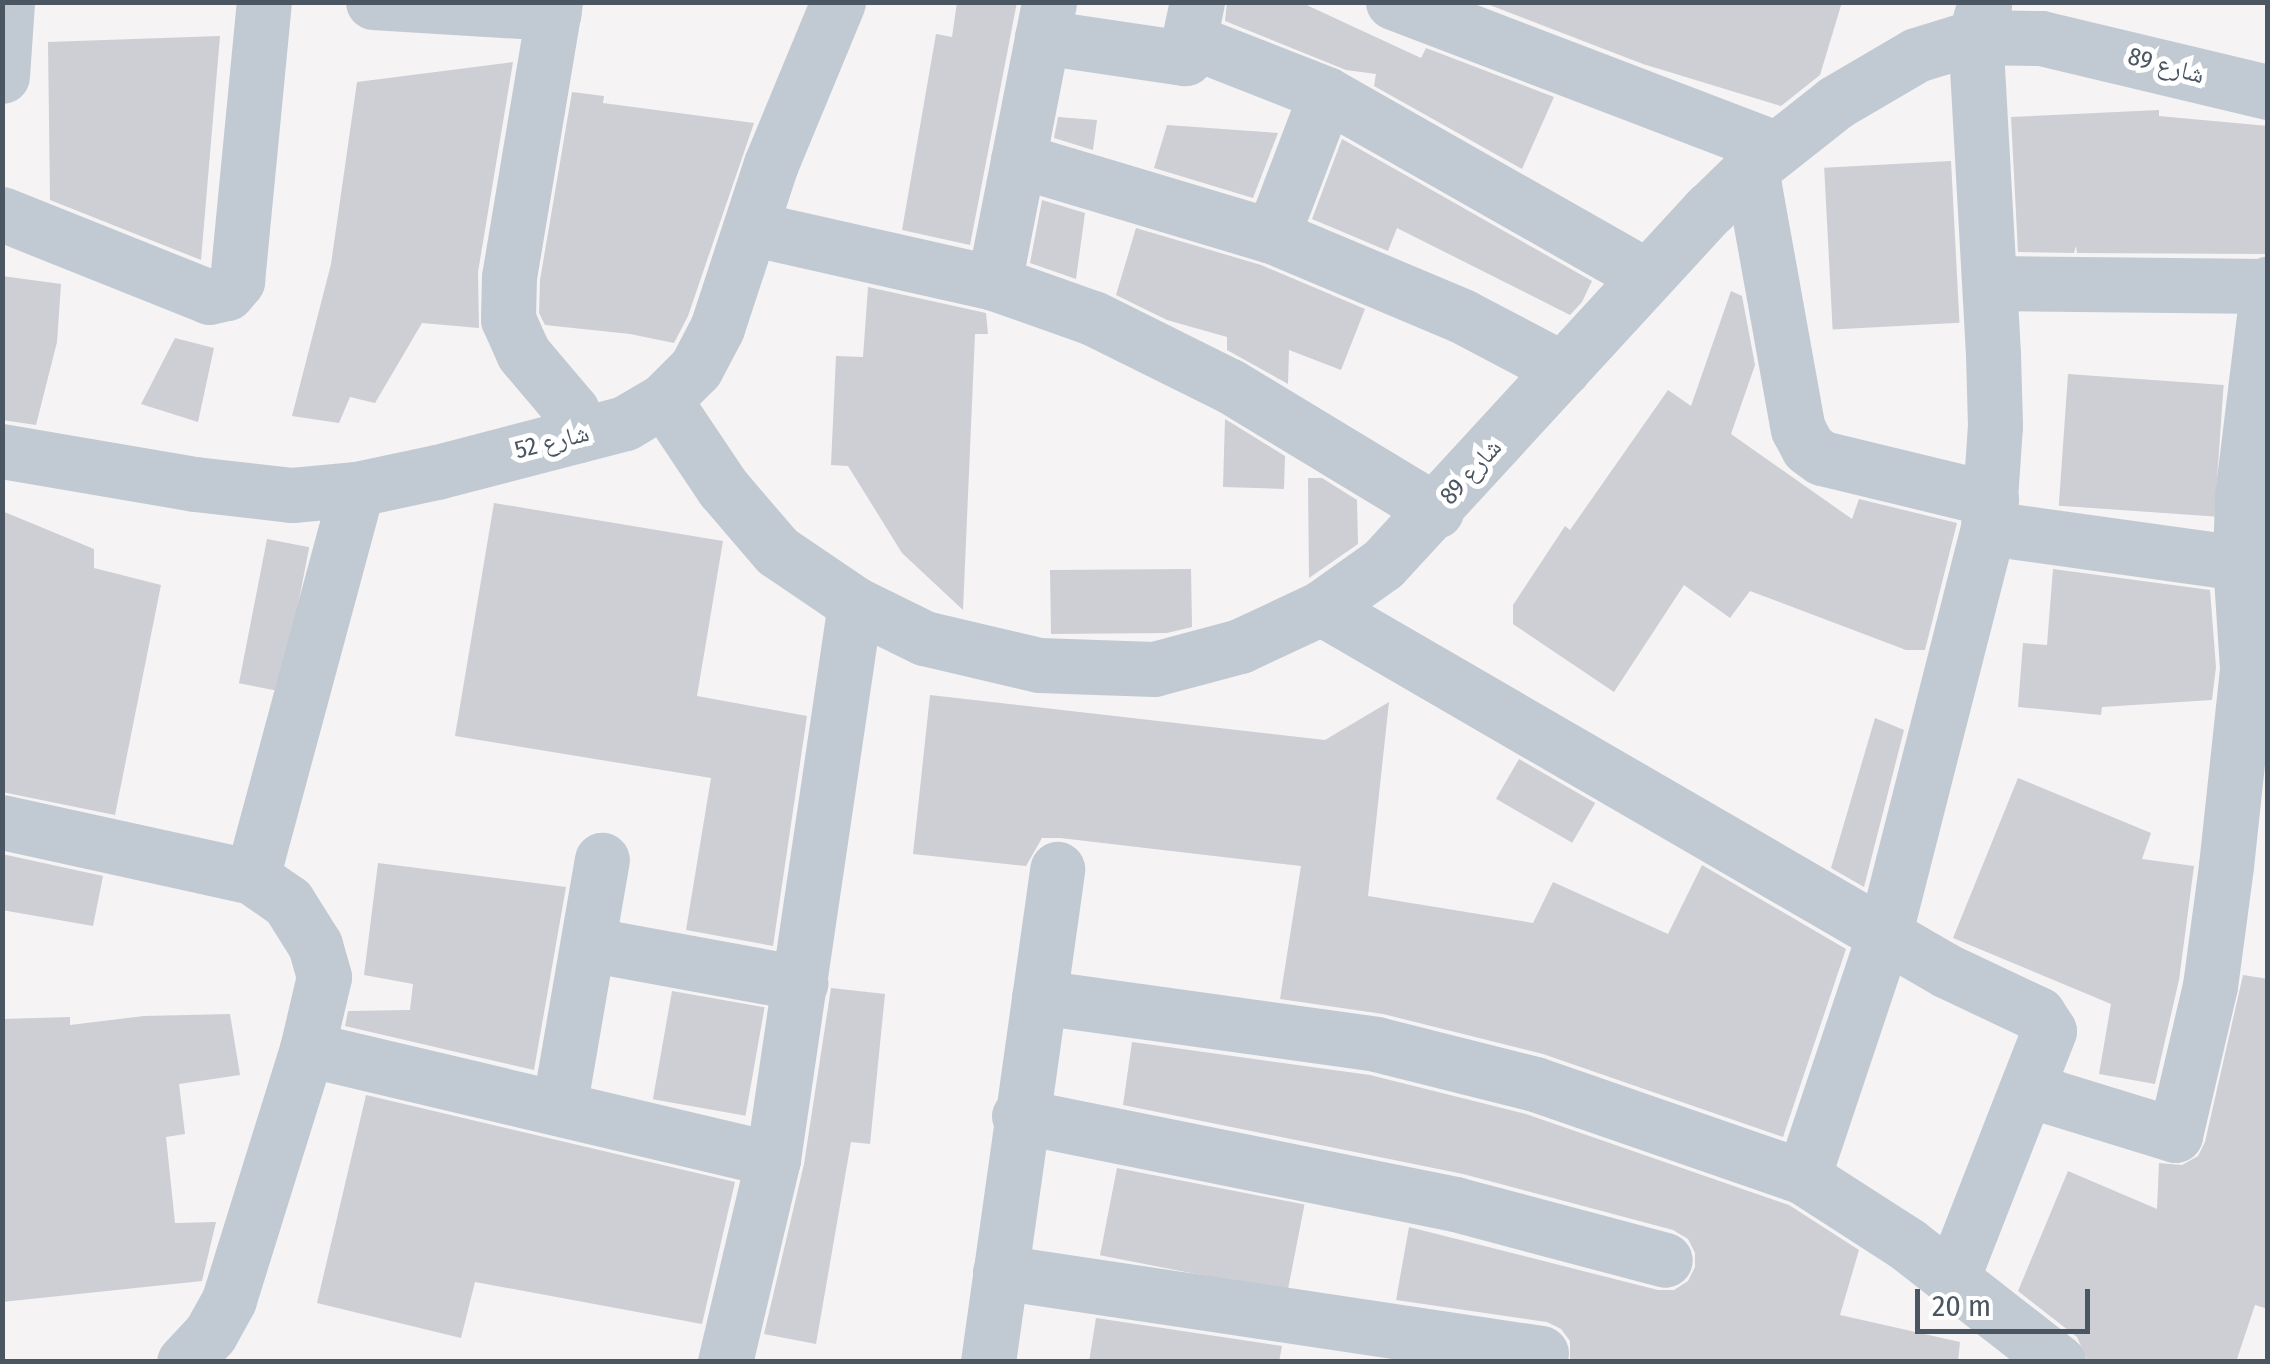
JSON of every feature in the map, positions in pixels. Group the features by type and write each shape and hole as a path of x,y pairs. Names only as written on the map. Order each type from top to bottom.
{"street":[{"path":"2,76 7,2"},
{"path":"2,214 210,297 227,293 237,281 264,2"},
{"path":"373,2 554,8 508,277 508,319 523,353 572,411 579,435"},
{"name":"شارع 52","path":"2,451 195,484 292,495 357,489 624,423 664,400 696,368 717,328 771,164 838,2"},
{"path":"1407,5 1764,159 1798,429 1808,448 1822,458 1990,514 2240,563"},
{"path":"994,283 1046,20 1178,58 1188,53 1194,22 1646,276"},
{"path":"1803,1178 1885,932 1990,514 1995,426 1980,20"},
{"name":"شارع 89","path":"664,400 723,488 778,552 855,604 924,638 1039,665 1154,669 1240,646 1321,608 1383,564 1436,511 1646,276 1764,159 1836,102 1980,20 2268,92"},
{"path":"1272,236 1326,94"},
{"path":"1018,160 1272,236 1462,316 1563,369"},
{"path":"750,228 994,283 1093,318 1175,356 1436,511"},
{"path":"1990,283 2267,285 2255,497 2240,563 2247,668 2226,866 2210,986 2175,1135 2029,1090"},
{"path":"252,877 357,489"},
{"path":"725,1362 772,1158 855,604"},
{"path":"1321,608 1947,971 2038,1014 2049,1031 1952,1279"},
{"path":"2,822 252,877 288,902 315,945 324,976 307,1050 229,1300 210,1334 184,1362"},
{"path":"559,1108 602,860"},
{"path":"988,1362 1019,1116 1057,869"},
{"path":"588,944 800,983"},
{"path":"1039,997 1376,1044 1535,1084 1803,1178 1952,1279 2058,1362"},
{"path":"307,1050 772,1158"},
{"path":"1019,1116 1455,1204 1666,1260"},
{"path":"1000,1272 1541,1353"}],"building":[{"path":"957,2 1017,2 970,245 902,230 936,34 952,37"},
{"path":"1227,2 1300,2 1421,58 1426,48 1554,97 1522,169 1374,86 1376,74 1346,70 1225,21"},
{"path":"1482,2 1842,2 1820,75 1781,106 1643,64"},
{"path":"220,36 201,260 50,200 48,42"},
{"path":"513,62 478,272 479,328 422,323 375,403 350,397 339,423 292,416 331,264 357,82"},
{"path":"572,92 604,96 603,103 754,123 688,316 674,343 545,325 539,313 540,280"},
{"path":"2159,110 2159,116 2268,126 2266,254 2077,253 2076,246 2074,253 2018,252 2011,117"},
{"path":"1058,117 1097,120 1093,150 1054,138"},
{"path":"1167,125 1278,133 1253,198 1154,168"},
{"path":"1342,139 1592,281 1582,302 1570,315 1397,228 1388,251 1312,219"},
{"path":"1951,161 1959,323 1833,329 1824,168"},
{"path":"1042,200 1085,213 1076,279 1030,263"},
{"path":"1136,228 1261,265 1365,309 1341,370 1289,350 1288,384 1227,350 1227,337 1167,320 1116,295"},
{"path":"2,276 61,284 57,342 36,425 2,420"},
{"path":"868,287 986,313 988,334 975,334 963,610 902,553 848,466 831,465 836,356 863,357"},
{"path":"1731,291 1742,296 1755,365 1731,434 1852,519 1859,499 1957,523 1925,650 1906,650 1750,591 1730,618 1684,585 1614,692 1513,624 1513,605 1565,526 1570,530 1668,390 1691,406"},
{"path":"175,338 214,348 198,422 141,404"},
{"path":"2068,374 2224,385 2214,517 2059,506"},
{"path":"1225,419 1285,456 1284,489 1223,487"},
{"path":"1308,478 1322,478 1357,500 1358,544 1309,578"},
{"path":"494,503 723,541 697,696 807,716 773,946 686,930 711,778 455,736"},
{"path":"2,511 94,549 94,568 161,585 115,815 2,792"},
{"path":"267,539 309,547 281,692 239,683"},
{"path":"1191,569 1192,627 1167,633 1051,634 1050,570"},
{"path":"2053,569 2210,590 2216,667 2212,700 2102,707 2101,715 2018,707 2023,643 2047,645"},
{"path":"930,695 1325,740 1389,702 1368,896 1533,923 1553,882 1668,934 1702,865 1846,949 1783,1137 1543,1054 1383,1014 1280,999 1301,866 1060,838 1042,838 1026,866 913,854"},
{"path":"1875,718 1904,730 1864,887 1831,868"},
{"path":"1519,759 1595,803 1572,843 1496,799"},
{"path":"2018,778 2151,833 2142,859 2194,866 2179,980 2155,1084 2099,1074 2111,1004 1953,938"},
{"path":"2,854 103,876 93,926 2,910"},
{"path":"378,863 566,887 534,1070 345,1026 348,1011 410,1010 413,984 364,975"},
{"path":"2243,975 2268,979 2268,1309 2255,1305 2236,1362 2088,1362 2077,1337 2018,1291 2068,1171 2157,1209 2159,1163 2182,1165 2198,1156 2205,1142"},
{"path":"831,988 885,994 870,1144 851,1142 816,1344 764,1334 804,1164"},
{"path":"672,991 765,1007 745,1116 653,1099"},
{"path":"230,1014 240,1075 179,1084 185,1134 166,1137 175,1223 216,1222 202,1281 2,1302 2,1019 70,1017 70,1025 144,1016"},
{"path":"1132,1042 1370,1075 1526,1114 1789,1205 1859,1250 1840,1315 1960,1342 1958,1362 1570,1362 1570,1341 1561,1329 1547,1322 1396,1300 1409,1227 1658,1290 1674,1290 1688,1281 1695,1267 1695,1253 1688,1239 1673,1230 1463,1174 1123,1105"},
{"path":"366,1095 735,1182 702,1324 475,1282 461,1338 317,1303"},
{"path":"1117,1168 1304,1204 1288,1292 1100,1255"},
{"path":"1096,1318 1282,1346 1279,1362 1089,1362"}]}
